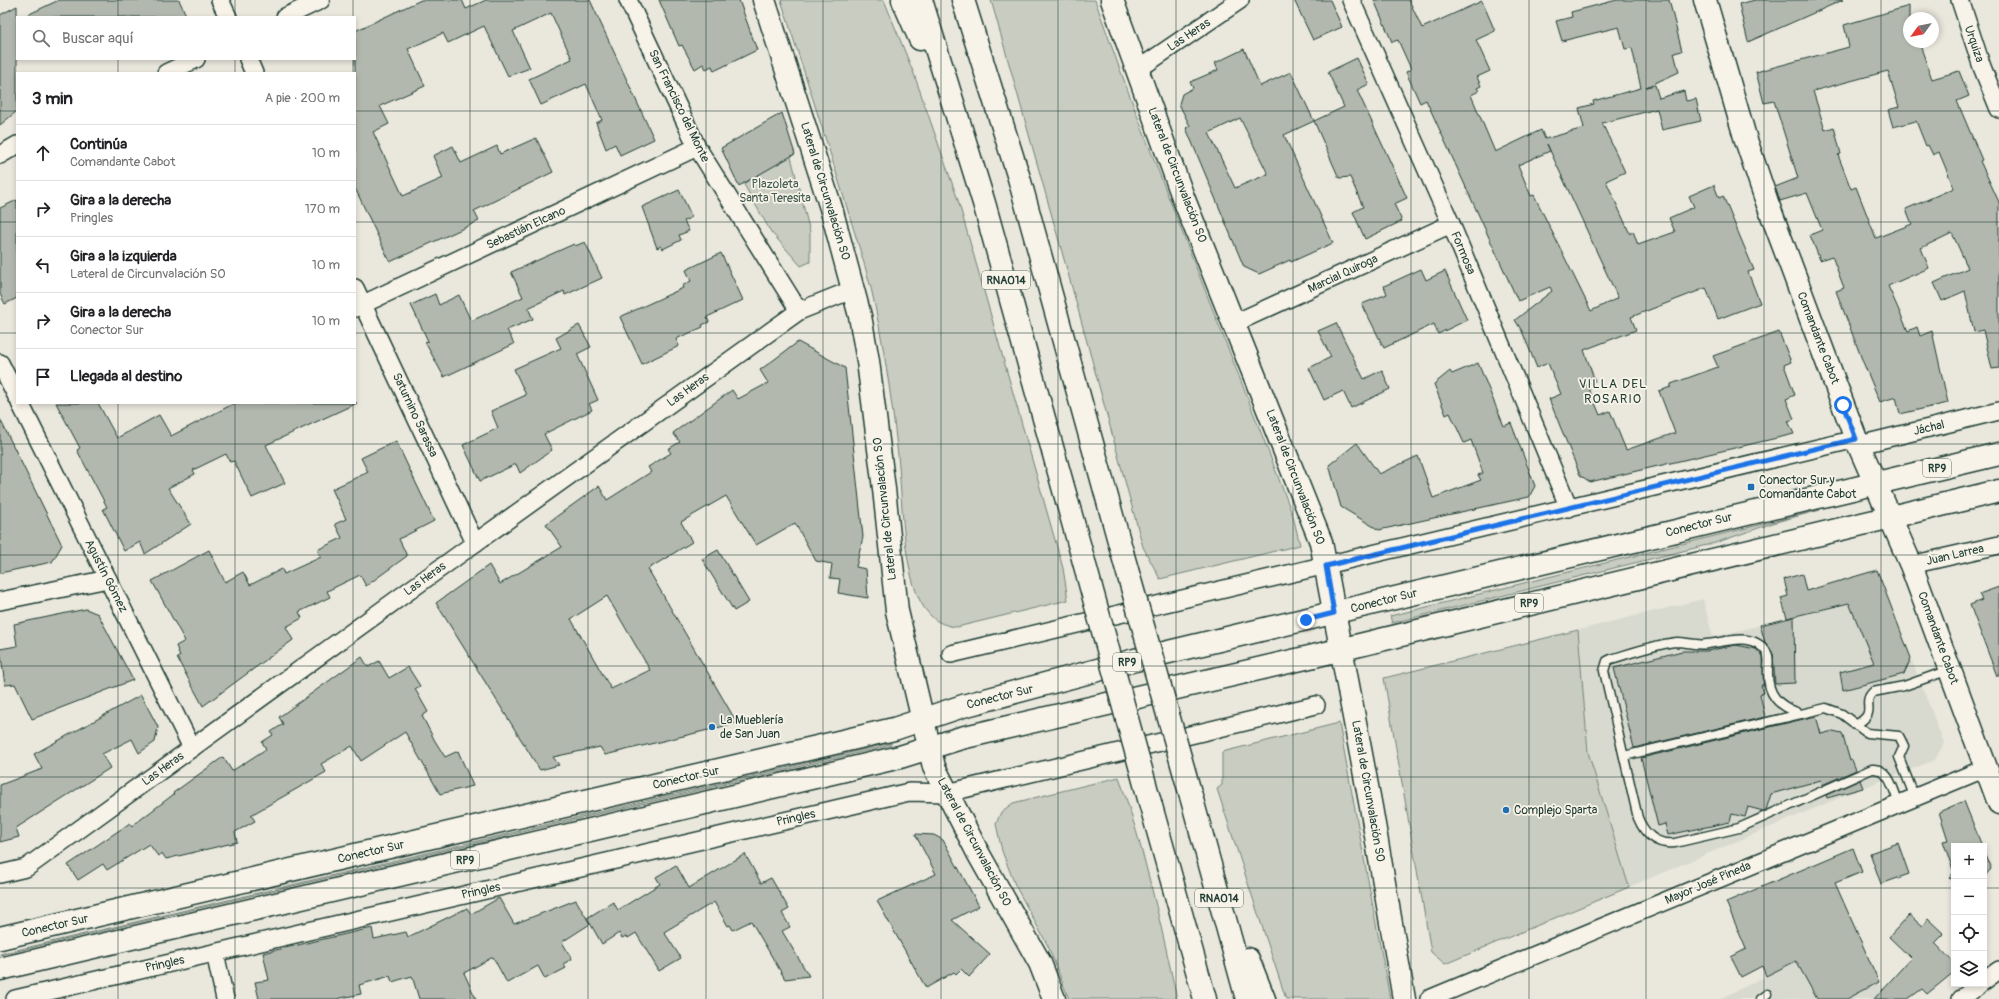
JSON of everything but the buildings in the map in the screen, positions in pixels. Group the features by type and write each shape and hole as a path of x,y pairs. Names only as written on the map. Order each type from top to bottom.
{"main road":[{"name":"Lateral de Circunvalación SO","path":"764,0 813,149 854,289 868,361 897,611 934,767 978,854 1040,963 1054,999"},
{"path":"903,0 965,142"},
{"name":"RNA014","path":"921,0 1005,278 1205,999"},
{"name":"Lateral de Circunvalación SO","path":"1112,0 1184,197 1321,542 1372,814 1404,999"},
{"name":"Comandante Cabot","path":"1705,0 1745,137 1767,202 1858,442 1911,565 1999,803"},
{"name":"RNA014","path":"964,2 1019,178 1247,999"},
{"name":"Conector Sur","path":"0,938 894,729 922,719 1135,660 1999,454"},
{"name":"RP9","path":"0,969 900,757 961,738 1341,649 1999,491"},
{"path":"1212,873 1264,999"},
{"path":"1176,895 1192,999"}],"street":[{"path":"220,0 228,16"},
{"path":"287,16 321,0"},
{"name":"San Francisco del Monte","path":"628,0 697,147 799,311"},
{"name":"Las Heras","path":"1138,70 1240,0"},
{"name":"Formosa","path":"1351,0 1451,224 1569,508"},
{"name":"Urquiza","path":"1960,0 1982,67 1999,109"},
{"path":"168,72 194,60"},
{"path":"248,60 254,72"},
{"path":"0,155 16,145"},
{"name":"Sebastián Elcano","path":"359,306 697,147"},
{"name":"Marcial Quiroga","path":"1235,323 1451,224"},
{"name":"Las Heras","path":"0,874 26,868 799,311 854,289"},
{"name":"Saturnino Sarassa","path":"356,292 359,306 475,543"},
{"path":"0,363 16,395"},
{"name":"Agustín Gómez","path":"20,404 192,748"},
{"name":"Jáchal","path":"1858,442 1999,411"},
{"path":"951,654 1569,508 1858,442"},
{"name":"Juan Larrea","path":"1911,565 1999,544"},
{"path":"0,601 108,579"},
{"name":"Pringles","path":"15,999 909,792 947,793 1316,705"},
{"name":"Mayor José Pineda","path":"1429,999 1986,768"},
{"path":"215,953 224,999"},
{"path":"1987,979 1999,970"},
{"path":"1961,999 1976,987"}],"lane":[{"path":"1799,713 1782,706 1773,696 1768,684 1768,657 1763,648 1754,643 1739,639 1700,645 1675,642 1611,659 1605,665 1604,671 1641,824 1649,835 1667,844 1739,828 1872,769 1876,769 1888,776 1907,801"},
{"path":"1855,725 1864,721 1868,716 1869,699 1873,692 1904,686 1950,670"},
{"path":"1624,756 1821,708 1832,709 1867,733 1878,735 1894,734 1902,738 1904,746 1899,757 1907,801"}],"shaded area":[{"path":"1886,594 1944,743 1935,760 1863,788 1629,887 1588,752 1578,630 1703,599 1713,637"},
{"path":"1856,931 1882,991 1888,999 1720,999"}],"green space":[{"path":"781,0 884,0 914,74 958,200 1063,568 1068,600 957,627 946,625 936,620 930,615 920,601 913,582 904,536 899,465 892,407 883,347 871,288"},
{"path":"991,0 1095,0 1167,194 1293,516 1300,545 1160,579 1143,547"},
{"name":"Plazoleta Santa Teresita","path":"790,153 810,232 810,262 801,266 771,232 742,181"},
{"path":"1820,510 1776,522 1715,543 1392,623 1390,616"},
{"name":"Complejo Sparta","path":"1578,630 1588,752 1629,887 1445,964 1431,952 1384,678"},
{"path":"1339,723 1390,999 1286,999 1217,789 1222,785 1222,752"},
{"path":"891,743 891,745 0,955 0,954"},
{"path":"1119,777 1151,887 1177,999 1069,999 1048,946 1015,885 1002,851 996,824 1001,812 1013,803"}],"place":[{"name":"Conector Sur y Comandante Cabot","path":"1751,487"},
{"name":"La Mueblería de San Juan","path":"712,727"},
{"name":"Complejo Sparta","path":"1506,810"}],"district":[{"name":"VILLA DEL ROSARIO","path":"1613,392"}],"route":[{"path":"1306,620 1334,613 1326,566 1856,439 1843,405"}]}
